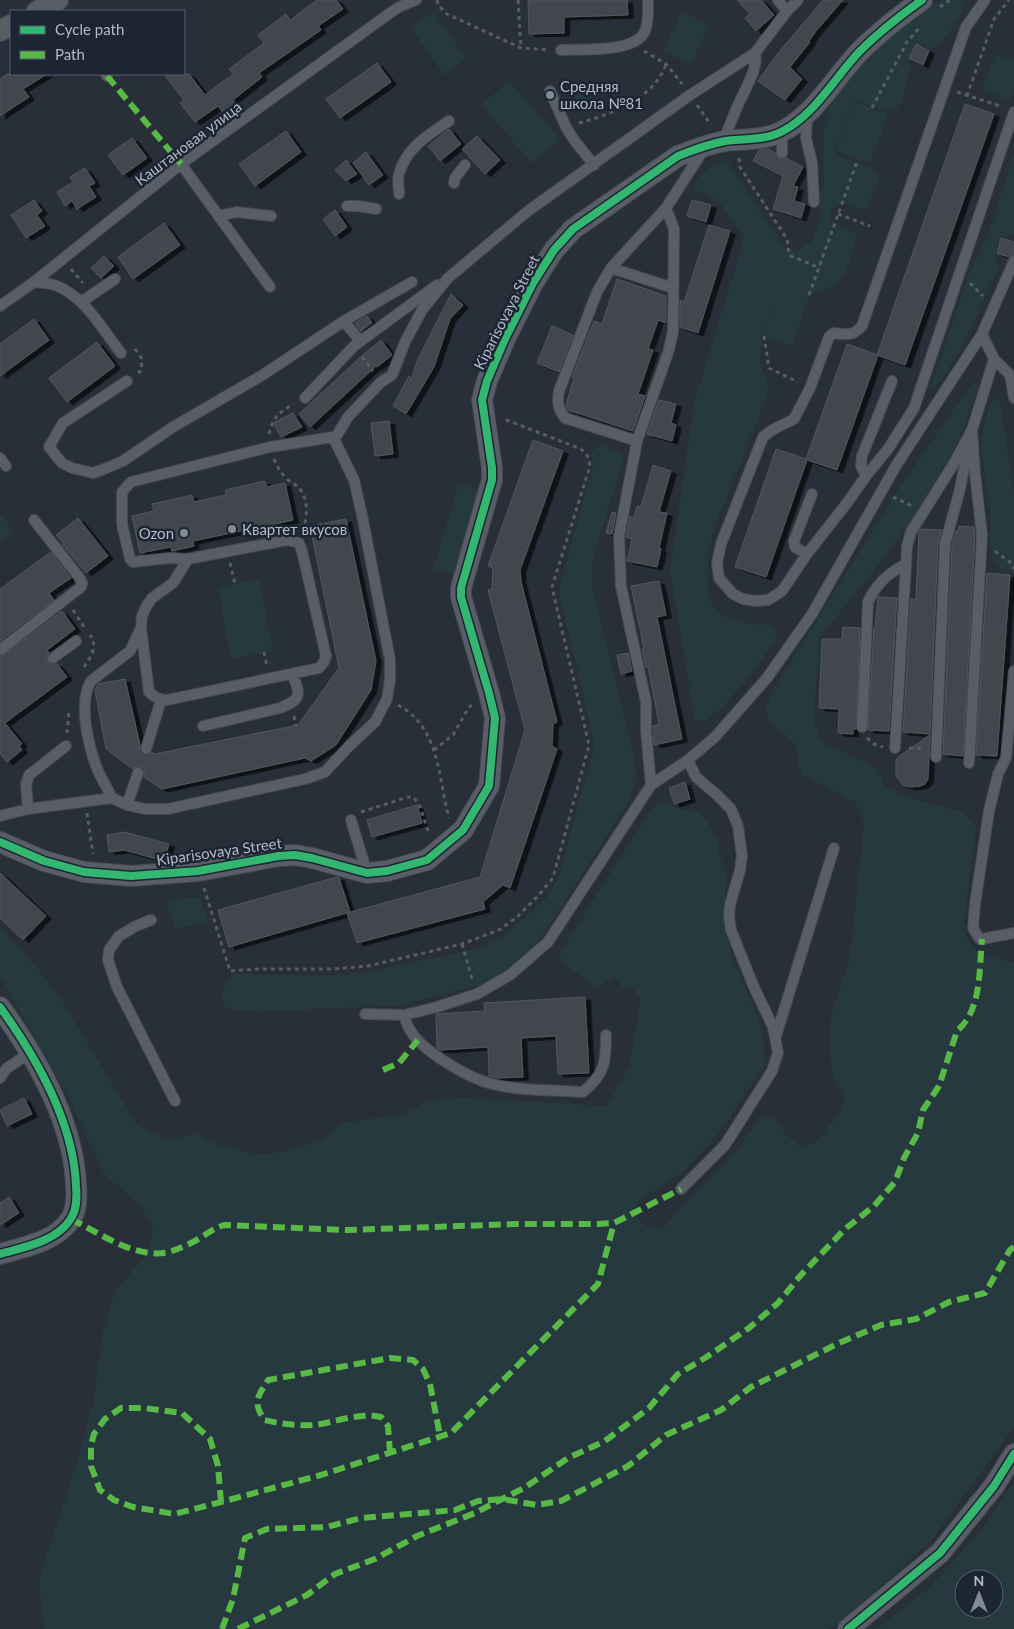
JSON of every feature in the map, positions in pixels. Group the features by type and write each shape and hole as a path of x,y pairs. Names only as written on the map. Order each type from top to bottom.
{"street":[{"path":"40,10 60,4"},
{"name":"Kiparisovaya Street","path":"0,842 44,861 95,874 131,876 198,871 279,856 295,855 322,860 368,873 387,871 427,860 463,830 489,786 494,745 495,718 461,597 461,588 492,480 482,400 487,381 505,339 533,283 554,250 574,229 678,156 723,143 771,136 782,132 808,113 861,50 902,14 929,5"},
{"path":"0,1254 26,1246 58,1232 71,1219 76,1208 76,1178 58,1107 30,1053 3,1017"},
{"path":"848,1629 940,1553 994,1486 1014,1454"}],"lane":[{"name":"Каштановая улица","path":"0,306 34,282 181,164 397,8 416,0"},
{"path":"561,50 614,48 638,40 645,32 648,19 648,0"},
{"path":"778,0 787,11"},
{"path":"305,398 357,343 448,278 528,211 690,95 755,53 787,11 798,0"},
{"path":"985,0 966,27 862,326 857,332 850,335 834,333 829,337 810,388 794,419 762,437 721,544 717,564 719,578 733,594 743,599 756,601 768,600 782,590 807,554 888,449 914,408 926,367 960,275 1011,110"},
{"path":"637,440 565,418 558,406 559,391 597,292 611,268 723,143 749,84 756,57 755,53"},
{"path":"550,91 566,127 594,165"},
{"path":"808,113 806,138 812,163 814,202"},
{"path":"399,194 399,175 409,153 420,140 449,121"},
{"path":"782,132 782,153"},
{"path":"181,164 270,287"},
{"path":"454,183 455,178 466,165"},
{"path":"346,206 376,209"},
{"path":"651,785 646,731 646,702 627,617 619,566 619,536 637,440 668,353 673,332 674,229 666,208"},
{"path":"218,216 237,212 272,216"},
{"path":"365,1014 404,1016 437,1008 477,994 510,975 548,942 651,785 688,760 715,737 767,678 812,614 897,464 982,334 1014,261"},
{"path":"611,268 673,288"},
{"path":"188,559 173,583 152,598 142,616 141,628 149,692 152,696 161,700 167,700 319,668 326,656 299,543 288,540 188,559 169,558 133,562 130,559 122,524 122,492 131,482 146,477 270,447 337,435 348,417 382,382 392,375 405,342 422,310 448,278"},
{"path":"81,302 115,279"},
{"path":"34,282 56,286 70,292 81,302 121,353"},
{"path":"127,381 63,423 49,447 62,463 81,472 92,473 123,461 173,427 261,376 344,321 412,282"},
{"path":"344,321 357,343"},
{"path":"982,334 994,359 1010,375 1014,398"},
{"path":"936,757 945,544 959,493 972,430 994,359"},
{"path":"866,476 861,466 862,456 892,381"},
{"path":"895,748 907,546 911,532 953,465 972,430"},
{"path":"969,763 981,543 972,430"},
{"path":"0,816 28,809 112,798 127,805 168,810 306,779 325,772 375,722 387,699 390,660 354,480 333,437"},
{"path":"888,449 897,464"},
{"path":"807,554 795,547 794,541 812,494"},
{"path":"0,650 81,588 82,582 80,577 34,520"},
{"path":"862,727 868,602 878,584 890,573 906,564"},
{"path":"112,798 96,767 84,714 87,687 90,681 130,651 141,628"},
{"path":"53,658 76,641"},
{"path":"1014,671 1006,758 998,774 989,811 975,904 974,928 979,938 982,939 1014,933"},
{"path":"203,726 291,704 299,695 299,689 292,674"},
{"path":"146,749 161,700"},
{"path":"28,809 26,784 28,775 66,746"},
{"path":"681,1190 725,1145 759,1095 772,1071 778,1053 773,1027 753,985 731,930 730,905 742,856 738,826 730,809 718,795 696,778 688,760"},
{"path":"127,805 138,773"},
{"path":"351,820 368,873"},
{"path":"775,1040 834,848"},
{"path":"151,920 119,936 109,950 108,960 117,988 175,1101"},
{"path":"404,1016 410,1030 418,1040 452,1066 490,1084 533,1090 583,1092 596,1082 602,1069 606,1050 606,1035"},
{"path":"0,1078 11,1065 30,1053"}],"path":[{"path":"437,0 438,4 448,14 521,48 561,50"},
{"path":"518,0 521,48"},
{"path":"929,5 950,0"},
{"path":"967,96 994,19 1010,0"},
{"path":"872,108 907,42 924,22"},
{"path":"630,44 666,64 705,118"},
{"path":"566,127 611,114 650,90 661,78 666,64"},
{"path":"945,88 1011,110"},
{"path":"723,143 787,239 789,254 820,268"},
{"path":"809,295 858,158"},
{"path":"838,214 870,226"},
{"path":"63,258 87,289"},
{"path":"960,275 984,297 991,312"},
{"path":"764,336 770,368 787,377"},
{"path":"357,343 382,382"},
{"path":"299,543 307,513 304,496 300,489 287,479 278,468 268,437 272,421 286,408 305,398"},
{"path":"483,410 488,414 581,448 587,455 590,466 574,517"},
{"path":"882,492 910,503 922,514"},
{"path":"981,543 999,553 1010,562 1014,569"},
{"path":"228,551 235,584"},
{"path":"73,610 92,638"},
{"path":"387,699 406,709 416,718 427,733 434,750 447,811"},
{"path":"434,750 453,735 469,707"},
{"path":"351,820 353,814 408,796 414,797 423,813 435,854"},
{"path":"86,801 95,874"},
{"path":"198,871 230,971"},
{"path":"462,944 469,971"}],"green space":[{"path":"941,0 964,0 952,29 941,42 930,49 915,44 908,59 908,77 905,92 899,105 896,109 889,112 854,100 834,153 875,170 877,174 876,185 866,211 843,203 832,209 829,215 830,222 857,234 841,279 824,291 805,293 809,295 792,346 764,336 774,304 763,336 760,362 768,385 765,402 719,516 708,551 708,593 715,610 724,616 744,624 774,625 776,631 775,642 742,685 723,706 703,722 697,720 694,716 670,571 694,403 744,236 719,202 694,189 695,183 701,174 726,160 785,249 796,252 813,240 821,218 820,195 824,181 823,129 833,100 875,47 927,8"},
{"path":"434,12 466,59 444,75 411,27"},
{"path":"682,12 710,25 691,64 663,51"},
{"path":"995,54 1014,60 1014,87 1010,100 982,90"},
{"path":"509,81 560,139 532,163 481,105"},
{"path":"596,85 597,111 572,112 570,86"},
{"path":"854,101 888,114 870,163 836,151"},
{"path":"1014,155 1014,234 999,239 995,254 998,269 959,352 941,380 932,389 931,387 968,276 987,238"},
{"path":"974,381 979,383 959,440 944,468 915,516 820,637 813,719 821,742 878,769 885,786 914,799 963,812 976,826 964,920 967,939 979,954 1014,963 1014,1427 932,1540 845,1619 829,1629 44,1629 39,1580 79,1456 93,1404 103,1330 115,1291 145,1257 151,1241 153,1226 139,1204 104,1174 69,1098 0,977 0,927 28,957 61,999 137,1125 166,1140 196,1134 213,1143 244,1152 265,1154 287,1151 323,1140 340,1125 347,1122 402,1115 421,1106 422,1101 461,1098 607,1106 630,1064 640,999 632,987 624,990 615,976 597,987 560,961 559,958 562,950 651,809 658,803 667,802 677,808 697,812 705,818 718,839 718,850 727,879 723,919 732,956 758,1018 764,1042 765,1065 719,1133 682,1173 638,1201 637,1217 647,1227 662,1228 738,1149 760,1117 775,1119 786,1134 800,1146 816,1142 842,1110 844,1099 832,1073 830,1050 831,1014 850,958 864,823 856,803 803,775 798,764 795,743 770,723 765,711 774,688 904,481"},
{"path":"992,401 1000,401 1014,493 1014,568 1011,570 1000,568 993,559 990,546 990,516 982,444 986,416"},
{"path":"600,445 621,453 624,458 593,556 592,584 637,777 628,802 546,931 520,962 483,984 399,1006 258,1011 227,1009 223,1005 222,990 230,976 235,974 335,975 367,972 480,948 504,936 547,897 558,879 593,752 594,741 560,597 560,586 593,465 591,452"},
{"path":"459,484 483,491 457,576 433,569"},
{"path":"0,513 14,532 0,542"},
{"path":"259,579 273,651 231,659 218,587"},
{"path":"200,897 208,922 175,929 166,900"},
{"path":"1014,1481 1014,1629 876,1629 929,1588 982,1529"}],"building":[{"path":"317,0 336,0 343,9 318,26 321,30 259,73 262,77 233,100 240,110 228,119 218,106 195,122 180,103 184,100 165,75 189,74 205,95 233,74 229,69 264,43 258,35 286,14 290,20"},
{"path":"528,0 627,0 628,15 564,17 564,33 529,34"},
{"path":"737,0 761,0 774,15 756,31 745,18 750,14"},
{"path":"823,0 843,0 816,31 810,42 790,67 802,79 785,100 758,81 779,52"},
{"path":"916,44 929,51 923,65 909,58"},
{"path":"377,63 391,82 340,118 326,99"},
{"path":"7,74 45,75 23,89 29,97 0,116 0,79"},
{"path":"965,104 994,114 905,365 877,355"},
{"path":"449,129 461,144 440,161 428,146"},
{"path":"286,131 301,152 255,186 239,164"},
{"path":"477,136 500,160 485,174 462,149"},
{"path":"132,138 147,158 123,175 108,155"},
{"path":"768,149 775,153 779,159 786,158 803,167 793,186 798,187 794,201 805,204 801,218 773,209 783,176 753,161 759,150"},
{"path":"366,152 383,175 369,185 353,163"},
{"path":"346,160 357,174 346,181 335,170"},
{"path":"85,168 95,183 89,186 96,197 77,209 72,201 65,206 57,192 73,182 70,177"},
{"path":"34,200 42,211 37,215 45,226 26,238 11,215"},
{"path":"692,200 711,205 706,222 687,216"},
{"path":"335,210 347,227 335,236 323,219"},
{"path":"164,223 180,245 133,279 118,257"},
{"path":"709,225 730,231 698,333 680,327 680,300 684,302"},
{"path":"1001,238 1014,242 1014,254 1009,257 997,253"},
{"path":"104,256 114,266 101,278 91,268"},
{"path":"617,279 666,296 666,323 658,320 648,349 653,350 638,394 645,396 633,431 568,410 566,405 574,378 572,377 594,321 602,324"},
{"path":"451,294 463,305 450,319 434,367 406,414 393,406 409,376 411,380 418,359"},
{"path":"367,316 372,323 361,331 355,323"},
{"path":"34,319 49,340 0,376 0,344"},
{"path":"552,326 573,335 559,372 537,363"},
{"path":"381,340 392,355 376,366 310,427 299,414"},
{"path":"97,342 115,366 67,402 49,378"},
{"path":"847,344 878,355 837,470 807,460 766,577 735,567 776,449 806,459"},
{"path":"659,400 676,404 671,423 676,425 672,441 647,434"},
{"path":"293,413 302,427 281,437 273,423"},
{"path":"389,421 393,454 375,456 371,423"},
{"path":"533,440 563,451 520,570 521,582 557,722 553,724 552,746 557,749 510,888 503,885 483,902 485,909 357,943 347,913 480,877 525,730 488,590 492,589 493,568 488,566"},
{"path":"653,465 671,471 659,512 667,513 657,567 627,561 632,539 626,537 630,516 634,518 637,506 641,507"},
{"path":"265,481 267,487 285,483 293,520 266,526 267,530 246,535 245,530 193,541 194,546 172,551 171,547 140,553 132,516 154,511 152,504 192,495 194,502 226,495 225,490"},
{"path":"612,512 616,513 612,534 606,533"},
{"path":"78,518 108,556 86,573 56,535"},
{"path":"346,519 376,661 371,690 336,745 311,761 305,758 162,789 144,777 145,772 143,768 137,766 133,769 106,749 95,690 98,684 125,679 140,745 139,751 144,756 148,756 152,752 155,754 298,725 339,668 310,526"},
{"path":"959,526 974,527 975,535 963,756 943,754 952,545"},
{"path":"921,529 942,530 938,544 930,734 903,732 911,599 916,599 919,531"},
{"path":"51,552 71,578 49,593 54,600 0,641 0,589"},
{"path":"987,573 1010,575 997,756 976,755"},
{"path":"659,581 666,615 657,617 682,739 654,745 653,726 659,724 648,667 646,667 642,649 644,649 631,586"},
{"path":"878,597 897,598 889,731 868,730 874,628"},
{"path":"62,611 75,629 47,650 49,653 46,658 50,664 57,664 67,677 5,723 22,744 19,746 22,750 7,762 0,754 0,657"},
{"path":"843,627 860,628 856,729 853,729 853,734 838,733 839,709 819,708 822,639 842,639"},
{"path":"628,653 632,671 621,674 617,655"},
{"path":"930,735 928,779 925,784 920,786 911,787 903,785 896,776 896,761 898,757"},
{"path":"685,782 690,799 674,804 669,788"},
{"path":"417,805 422,823 372,837 367,820"},
{"path":"124,832 169,844 164,861 124,850 109,852 107,835"},
{"path":"0,873 46,916 23,940 0,918"},
{"path":"339,878 350,912 229,947 218,910"},
{"path":"585,997 589,1073 558,1074 556,1036 521,1038 523,1077 497,1078 489,1076 488,1047 440,1050 437,1048 436,1014 485,1011 484,1003"},
{"path":"24,1098 32,1114 7,1126 0,1110"},
{"path":"9,1197 19,1213 0,1225 0,1203"}],"marked path":[{"path":"107,76 181,164"},
{"path":"238,1629 307,1595 335,1574 375,1559 417,1536 475,1513 524,1488 568,1458 605,1441 649,1408 678,1374 749,1328 778,1303 800,1276 845,1229 874,1206 895,1182 904,1158 918,1133 923,1110 939,1086 957,1031 965,1022 975,1001 978,988 982,939"},
{"path":"383,1070 399,1063 418,1040"},
{"path":"71,1219 133,1249 147,1253 160,1253 183,1247 224,1225 347,1230 518,1224 614,1223 681,1189"},
{"path":"221,1502 218,1466 210,1439 182,1413 144,1408 121,1408 105,1419 94,1434 91,1445 91,1466 100,1490 114,1500 133,1507 175,1514 221,1502 321,1475 451,1433 598,1284 614,1223"},
{"path":"222,1629 233,1599 245,1538 267,1529 327,1527 361,1518 455,1510 478,1501 502,1499 537,1505 561,1501 628,1466 666,1435 721,1410 751,1387 839,1343 881,1325 916,1319 949,1302 985,1293 1010,1250 1014,1247"},
{"path":"390,1453 388,1426 381,1417 356,1417 315,1425 277,1423 264,1420 258,1408 259,1396 268,1380 390,1358 413,1360 423,1369 430,1384 440,1436"}],"cycle path":[{"path":"0,842 44,861 84,872 131,876 198,871 279,856 295,855 367,873 387,871 427,860 463,830 489,786 495,718 461,597 461,588 492,480 482,400 487,381 505,339 533,283 554,250 573,229 678,156 719,142 775,135 793,125 814,106 867,44 922,0"},
{"path":"0,1007 27,1047 61,1115 74,1162 76,1195 75,1208 70,1220 56,1234 38,1243 0,1254"},
{"path":"848,1629 940,1553 994,1486 1014,1454"}],"place":[{"name":"Средняя школа №81","path":"550,95"},
{"name":"Квартет вкусов","path":"232,529"},
{"name":"Ozon","path":"184,533"}]}
